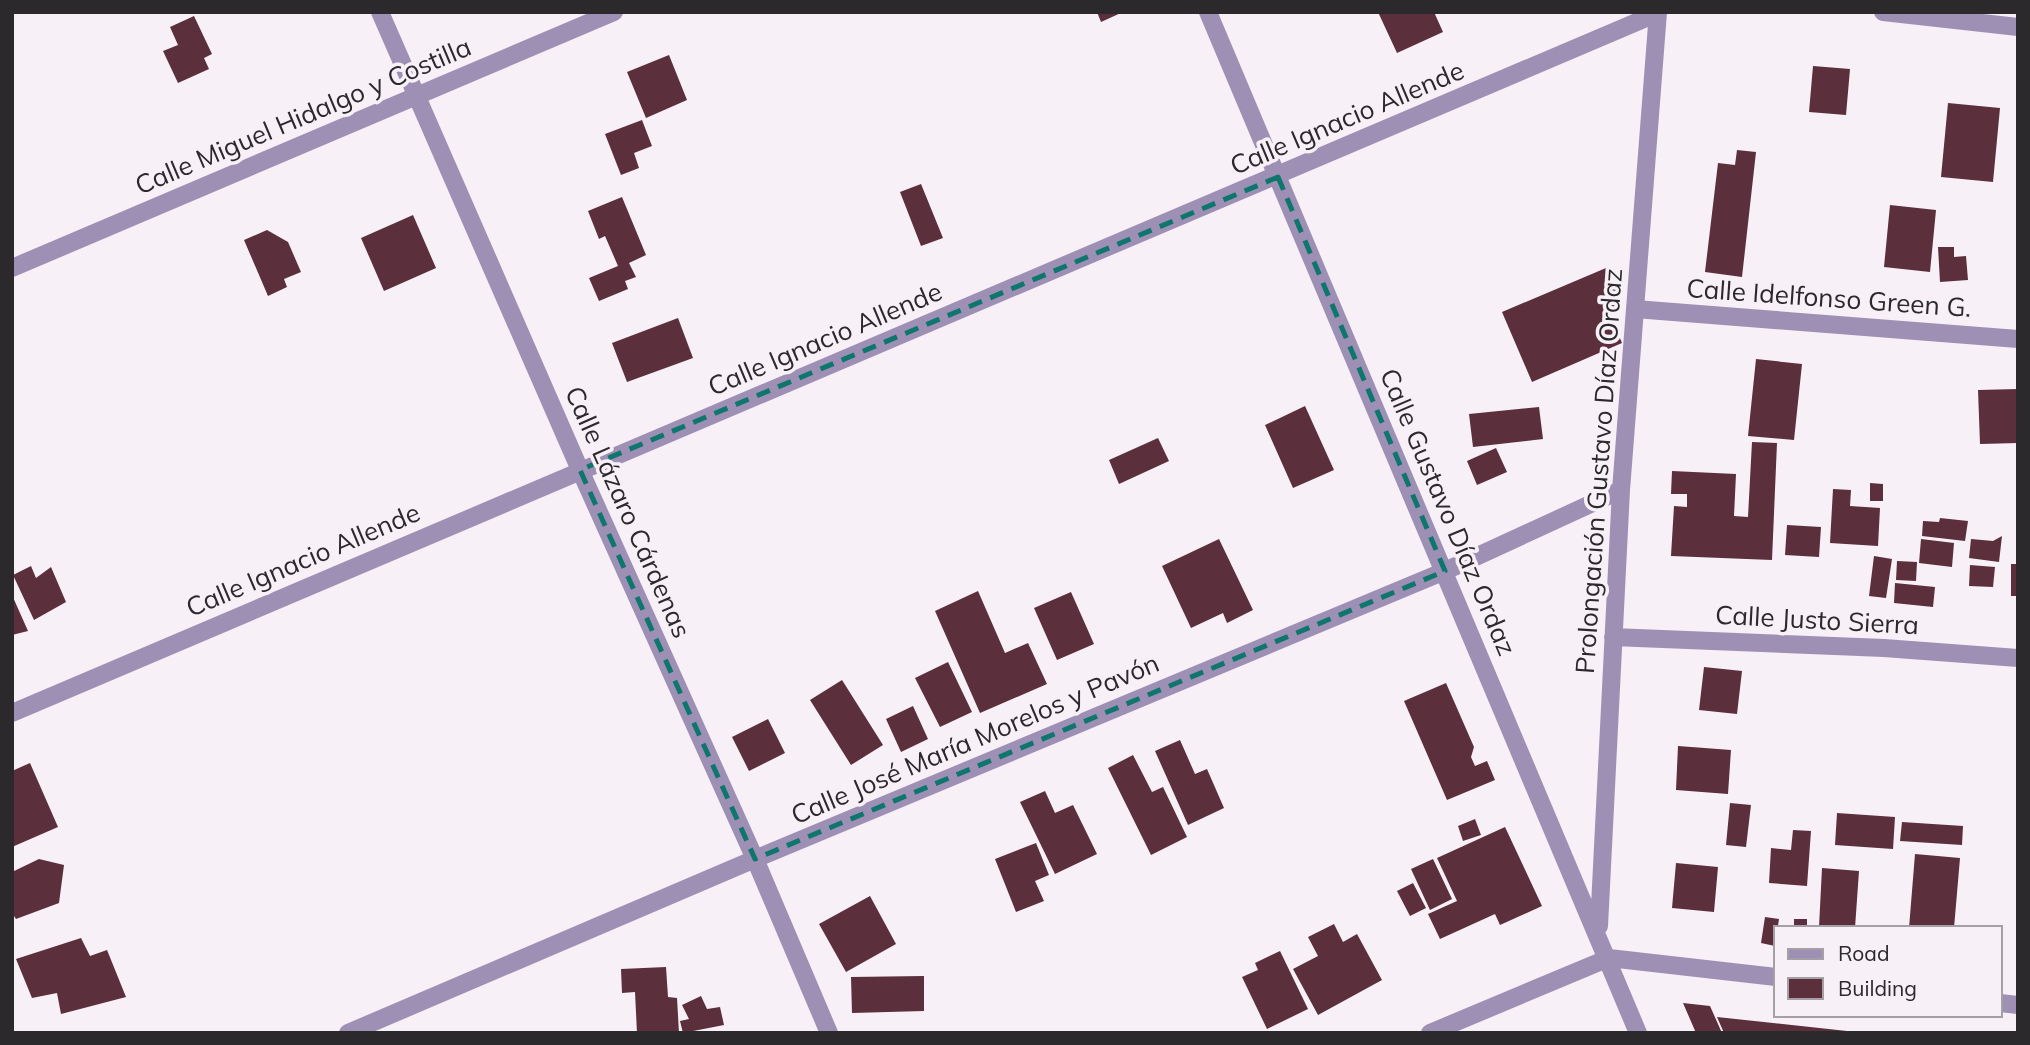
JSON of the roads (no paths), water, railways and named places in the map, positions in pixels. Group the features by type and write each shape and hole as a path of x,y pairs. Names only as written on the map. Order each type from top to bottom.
{"street":[{"name":"Calle Lázaro Cárdenas","path":"380,12 580,470 755,859 829,1033"},
{"name":"Calle Miguel Hidalgo y Costilla","path":"12,268 614,12"},
{"name":"Calle Gustavo Díaz Ordaz","path":"1208,12 1609,958 1638,1033"},
{"path":"1883,12 2018,27"},
{"name":"Calle Ignacio Allende","path":"12,713 580,470 1278,177 1658,13"},
{"name":"Prolongación Gustavo Díaz Ordaz","path":"1598,933 1621,491 1658,13"},
{"name":"Calle Idelfonso Green G.","path":"1635,309 2018,339"},
{"name":"Calle José María Morelos y Pavón","path":"348,1033 755,859 1445,571 1621,491"},
{"name":"Calle Justo Sierra","path":"1613,637 1884,648 2018,658"},
{"path":"1430,1033 1609,958 1774,977"}]}
